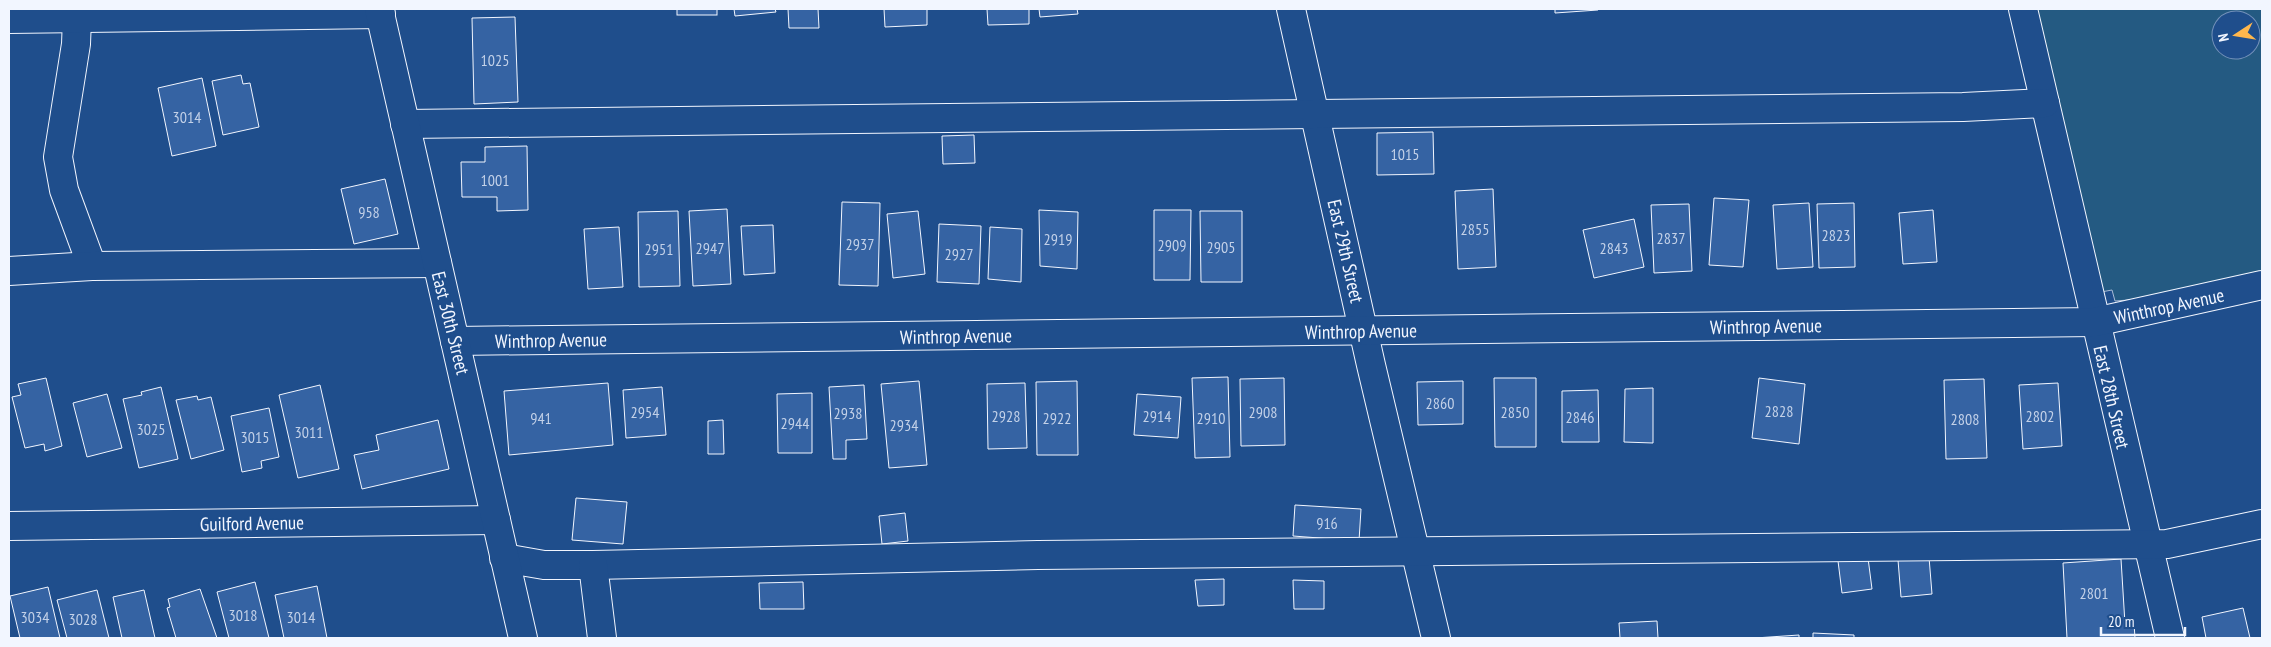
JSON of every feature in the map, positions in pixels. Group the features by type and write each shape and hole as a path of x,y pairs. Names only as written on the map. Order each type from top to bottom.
{"street":[{"name":"East 29th Street","path":"1291,9 1364,331 1370,365 1436,638"},
{"name":"East 28th Street","path":"2023,9 2170,638"},
{"path":"9,19 380,12"},
{"name":"East 30th Street","path":"380,12 523,638"},
{"path":"77,18 76,44 58,157 64,190 92,266"},
{"path":"405,124 1963,107 2045,103"},
{"path":"9,271 92,266 437,263"},
{"name":"Winthrop Avenue","path":"455,341 2095,322 2262,286"},
{"name":"Guilford Avenue","path":"9,526 496,520"},
{"path":"504,558 544,565 592,565 893,557 2167,544 2262,524"},
{"path":"592,565 602,638"}],"shaded area":[{"path":"2033,9 2262,9 2262,273 2142,299 2115,301 2112,290 2101,292"}],"building":[{"path":"677,9 717,9 717,15 677,15"},
{"path":"734,9 775,9 776,12 735,16"},
{"path":"788,9 818,9 819,28 789,28"},
{"path":"884,9 927,9 927,25 885,27"},
{"path":"987,9 1029,9 1029,24 988,25"},
{"path":"1039,9 1077,9 1078,14 1040,17"},
{"path":"1555,9 1598,9 1598,10 1555,13"},
{"path":"515,17 518,102 474,104 472,18"},
{"path":"241,75 243,84 250,83 259,127 223,135 212,81"},
{"path":"202,78 216,146 172,156 158,88"},
{"path":"1433,132 1434,174 1377,175 1377,133"},
{"path":"974,135 975,163 943,164 942,136"},
{"path":"527,146 528,210 497,211 497,197 462,197 461,162 485,162 485,147"},
{"path":"385,179 398,234 354,244 341,189"},
{"path":"1493,189 1496,267 1458,269 1455,191"},
{"path":"1714,198 1749,200 1743,267 1709,265"},
{"path":"842,202 880,203 878,286 839,285"},
{"path":"1809,203 1813,267 1777,269 1773,205"},
{"path":"1854,203 1855,267 1819,268 1817,204"},
{"path":"1689,204 1692,271 1654,273 1651,205"},
{"path":"727,209 731,284 693,286 689,211"},
{"path":"1039,210 1078,212 1077,269 1040,266"},
{"path":"1154,210 1191,210 1190,280 1154,280"},
{"path":"1933,210 1937,262 1903,264 1899,213"},
{"path":"678,211 680,286 639,287 638,212"},
{"path":"918,211 925,274 893,278 887,214"},
{"path":"1200,211 1242,211 1242,282 1201,282"},
{"path":"1634,219 1644,267 1594,278 1583,230"},
{"path":"939,224 981,226 979,284 937,282"},
{"path":"773,225 775,273 744,275 741,226"},
{"path":"619,227 623,287 588,289 584,229"},
{"path":"990,227 1022,229 1021,282 988,279"},
{"path":"1228,377 1230,457 1195,458 1192,378"},
{"path":"46,378 62,446 45,451 44,444 25,448 12,397 21,395 18,384"},
{"path":"1284,378 1285,445 1241,446 1240,379"},
{"path":"1494,378 1536,378 1536,447 1495,447"},
{"path":"1759,378 1805,384 1799,444 1752,438"},
{"path":"1984,379 1987,458 1946,459 1944,380"},
{"path":"919,381 927,465 889,468 881,384"},
{"path":"1077,381 1078,455 1037,455 1036,382"},
{"path":"1463,381 1463,424 1418,425 1417,382"},
{"path":"608,383 613,445 509,455 504,391"},
{"path":"1025,383 1027,448 988,449 987,384"},
{"path":"2058,383 2062,446 2023,449 2019,385"},
{"path":"320,385 339,469 298,478 279,395"},
{"path":"864,385 867,439 846,440 846,459 833,459 829,387"},
{"path":"161,387 178,459 139,468 123,399 142,395 141,392"},
{"path":"662,387 666,435 626,438 623,390"},
{"path":"1653,388 1653,443 1624,442 1625,389"},
{"path":"1598,390 1599,442 1562,442 1562,391"},
{"path":"812,393 812,453 778,453 777,394"},
{"path":"107,394 122,448 87,457 73,403"},
{"path":"1137,394 1181,397 1178,438 1134,435"},
{"path":"197,396 198,400 211,397 224,450 191,459 176,400"},
{"path":"269,408 279,457 261,461 262,468 242,472 231,416"},
{"path":"438,420 449,469 362,489 354,455 379,450 376,435"},
{"path":"723,420 724,454 708,454 708,421"},
{"path":"576,498 627,502 623,544 572,540"},
{"path":"1295,505 1361,509 1359,541 1293,536"},
{"path":"905,513 908,541 882,544 879,516"},
{"path":"1929,557 1932,594 1901,597 1898,560"},
{"path":"1868,558 1872,589 1842,593 1838,561"},
{"path":"2121,559 2125,624 2134,623 2135,638 2067,638 2063,563"},
{"path":"1224,579 1224,605 1198,606 1195,580"},
{"path":"1293,580 1324,581 1324,609 1294,609"},
{"path":"255,582 269,638 229,638 217,592"},
{"path":"803,582 804,609 760,609 759,583"},
{"path":"317,586 327,638 284,638 275,595"},
{"path":"48,587 60,638 20,638 10,596"},
{"path":"200,589 217,638 176,638 167,608 170,607 168,599"},
{"path":"97,590 109,638 67,638 57,600"},
{"path":"144,590 155,638 122,638 113,597"},
{"path":"2243,608 2250,638 2206,638 2202,617"},
{"path":"1657,621 1658,638 1620,638 1619,623"},
{"path":"1813,633 1854,635 1854,638 1813,638"},
{"path":"1799,635 1799,638 1755,638"}]}
